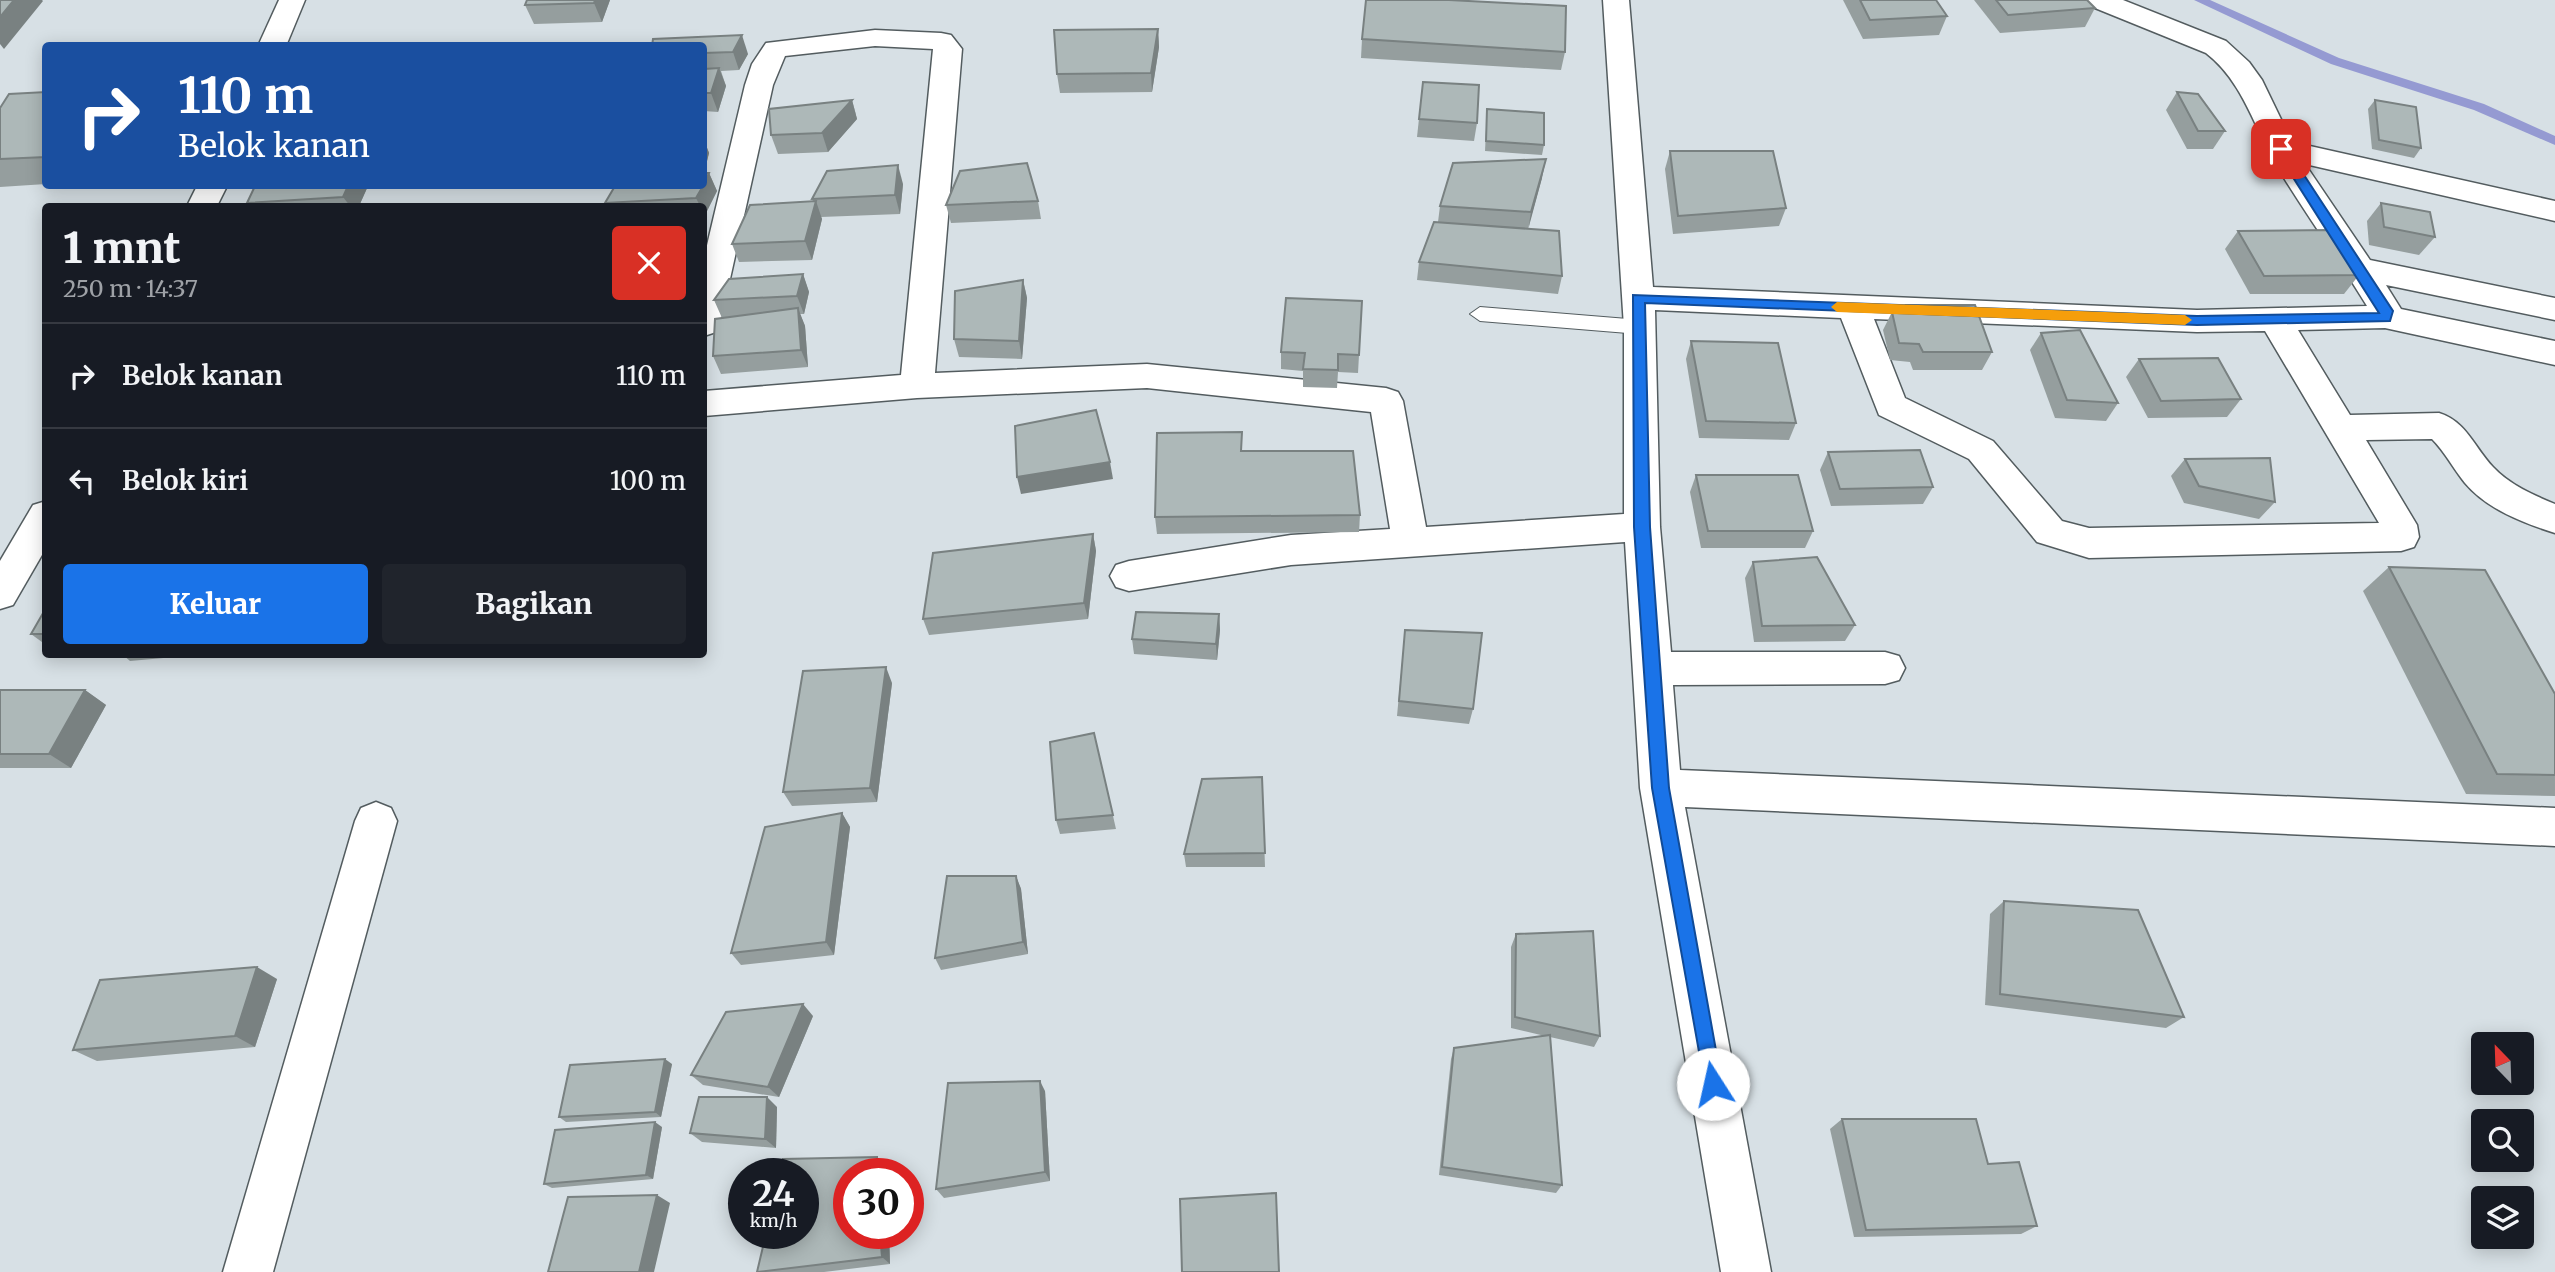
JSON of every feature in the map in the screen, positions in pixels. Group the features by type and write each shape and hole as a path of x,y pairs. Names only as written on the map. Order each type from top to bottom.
{"street":[{"path":"274,42 292,0"},
{"path":"1616,0 1639,313 1642,527 1661,788 1746,1272"},
{"path":"2099,0 2216,47 2232,57 2244,73 2281,149 2360,269 2386,311 2385,317"},
{"path":"2132,15 2164,0"},
{"path":"707,311 759,85 766,64 776,49 875,38 941,41 948,48 917,386"},
{"path":"2281,149 2555,211"},
{"path":"2360,269 2555,309"},
{"path":"1639,313 1854,308 2184,320 2385,317 2555,353"},
{"path":"1854,308 1891,406 1981,450 2050,532 2089,543 2401,537 2399,525 2274,319"},
{"path":"707,404 917,386 1147,376 1386,401 1410,542"},
{"path":"2340,428 2439,426 2459,442 2478,474 2492,488 2555,519"},
{"path":"0,594 11,555 42,520"},
{"path":"1129,576 1291,550 1642,527"},
{"path":"1652,669 1885,668"},
{"path":"1661,788 2555,827"},
{"path":"248,1272 376,821"}],"lane":[{"path":"1480,314 1639,313"}],"building":[{"path":"0,0 14,0 0,17"},
{"path":"527,0 595,0 594,3 525,5"},
{"path":"1366,0 1449,0 1566,6 1565,52 1362,39"},
{"path":"1860,0 1936,0 1947,16 1870,20"},
{"path":"1996,0 2087,0 2095,8 2008,15"},
{"path":"1158,29 1151,73 1057,74 1054,30"},
{"path":"742,35 733,52 707,53 707,42 653,42 653,39"},
{"path":"719,68 711,93 707,93 707,69"},
{"path":"1423,82 1479,85 1477,123 1419,119"},
{"path":"42,92 42,157 0,159 0,108 9,94"},
{"path":"2177,92 2198,94 2225,131 2198,131"},
{"path":"852,100 822,133 771,135 769,109"},
{"path":"2375,100 2416,107 2421,148 2379,140"},
{"path":"1487,109 1544,113 1544,145 1486,141"},
{"path":"1670,151 1773,151 1786,208 1678,216"},
{"path":"1546,159 1531,212 1440,206 1453,163"},
{"path":"1027,163 1038,201 946,205 960,171"},
{"path":"898,165 895,195 812,199 827,171"},
{"path":"254,189 347,189 343,197 247,203"},
{"path":"613,189 701,189 696,198 605,203"},
{"path":"816,201 805,241 732,244 750,205"},
{"path":"2381,203 2430,212 2435,237 2384,227"},
{"path":"1434,222 1559,231 1562,276 1419,262"},
{"path":"2329,230 2359,275 2264,276 2238,231"},
{"path":"803,274 797,296 714,300 729,279"},
{"path":"1023,280 1019,341 954,339 955,291"},
{"path":"1286,298 1362,301 1359,355 1338,354 1338,370 1303,369 1305,353 1281,352"},
{"path":"1906,305 1975,305 1992,352 1923,352 1919,344 1899,343 1892,312 1909,313"},
{"path":"798,308 801,350 713,356 715,319"},
{"path":"2080,330 2118,403 2067,400 2041,333"},
{"path":"1691,341 1778,343 1796,423 1706,421"},
{"path":"2218,358 2241,399 2161,401 2139,359"},
{"path":"1096,410 1110,462 1017,477 1015,426"},
{"path":"1242,432 1241,451 1353,451 1360,515 1155,517 1157,433"},
{"path":"1920,450 1933,487 1840,489 1828,452"},
{"path":"2270,458 2275,502 2199,486 2185,459"},
{"path":"1696,475 1798,475 1813,531 1708,531"},
{"path":"1093,534 1084,603 923,619 933,553"},
{"path":"1817,557 1855,625 1762,626 1753,562"},
{"path":"2389,567 2485,570 2555,694 2555,775 2497,774"},
{"path":"1136,612 1219,614 1216,644 1132,639"},
{"path":"42,615 42,634 31,634"},
{"path":"1405,630 1482,633 1473,709 1399,701"},
{"path":"886,667 870,788 783,792 803,671"},
{"path":"0,690 85,690 49,754 0,754"},
{"path":"1094,733 1113,815 1056,820 1050,742"},
{"path":"1262,777 1265,853 1184,854 1202,779"},
{"path":"842,813 826,942 731,953 765,827"},
{"path":"947,876 1016,876 1023,942 935,958"},
{"path":"2004,901 2138,910 2184,1017 2000,994"},
{"path":"1593,931 1600,1036 1515,1017 1516,934"},
{"path":"257,967 235,1036 73,1050 100,980"},
{"path":"803,1004 768,1087 691,1075 726,1012"},
{"path":"1550,1035 1562,1185 1442,1167 1454,1048"},
{"path":"665,1059 655,1112 559,1117 570,1065"},
{"path":"1040,1081 1045,1172 936,1189 948,1083"},
{"path":"699,1097 767,1097 765,1139 690,1133"},
{"path":"1842,1119 1976,1119 1988,1164 2019,1162 2037,1226 1866,1230"},
{"path":"655,1122 646,1175 544,1184 555,1130"},
{"path":"877,1157 833,1158 833,1249 881,1249 882,1257 757,1272 762,1249 819,1249 819,1158"},
{"path":"1276,1193 1279,1272 1182,1272 1180,1199"},
{"path":"657,1195 639,1272 548,1272 568,1197"}],"waterway":[{"path":"2200,0 2335,61 2479,107 2555,141"}],"slow traffic":[{"path":"1837,307 2185,320"}],"route":[{"path":"1713,1084 1661,788 1654,720 1642,527 1638,298 2197,320 2385,317 2386,311 2281,149"}]}
